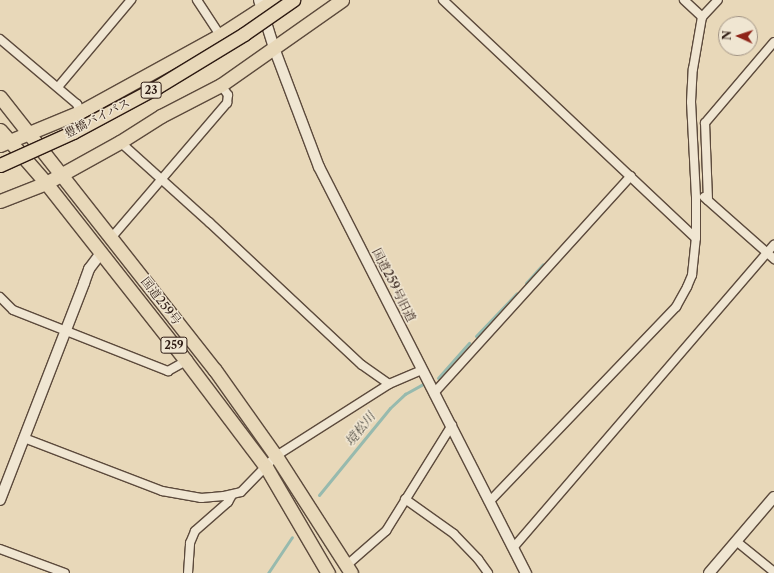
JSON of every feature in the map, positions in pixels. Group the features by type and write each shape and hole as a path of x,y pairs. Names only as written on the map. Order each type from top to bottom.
{"highway":[{"name":"23","path":"5,144 27,133 80,112 220,35 260,4 274,0"},
{"name":"豊橋バイパス","path":"0,165 73,132 156,87 244,34 293,0"},
{"name":"23","path":"0,201 46,183 120,142 161,116 221,85 342,0"},
{"name":"国道259号","path":"0,97 60,175 112,237 215,370 276,456 349,569"},
{"name":"国道259号","path":"0,130 5,144 46,183 186,361 266,467 328,573"}],"street":[{"path":"58,87 131,0"},
{"path":"197,0 220,35"},
{"path":"444,0 696,238"},
{"path":"684,0 702,17"},
{"path":"490,501 676,307 683,296 692,275 696,238 696,197 691,102 693,69 702,17 718,0"},
{"name":"国道259号旧道","path":"260,4 274,48 319,166 526,573"},
{"path":"0,39 77,104 80,112"},
{"path":"708,200 705,123 774,42"},
{"path":"112,237 161,178 227,103 228,95 221,85"},
{"path":"120,142 161,178 362,365 389,384"},
{"path":"434,393 631,176"},
{"path":"696,197 705,197 774,259"},
{"path":"513,548 774,245"},
{"path":"0,500 89,269 101,253"},
{"path":"0,297 13,310 168,371 186,361"},
{"path":"24,438 162,491 201,498 232,495 241,492 276,456 389,384 422,370"},
{"path":"349,569 386,531 452,425"},
{"path":"188,573 190,543 195,531 228,502 232,495"},
{"path":"709,573 774,497"},
{"path":"405,500 454,534 478,559 488,573"},
{"path":"736,542 774,572"},
{"path":"0,549 65,573"}],"waterway":[{"name":"境松川","path":"526,283 543,264"},
{"name":"境松川","path":"476,336 517,293"},
{"name":"境松川","path":"438,378 469,343"},
{"name":"境松川","path":"319,495 390,408 405,394 423,384"},
{"name":"境松川","path":"268,573 292,537"}]}
